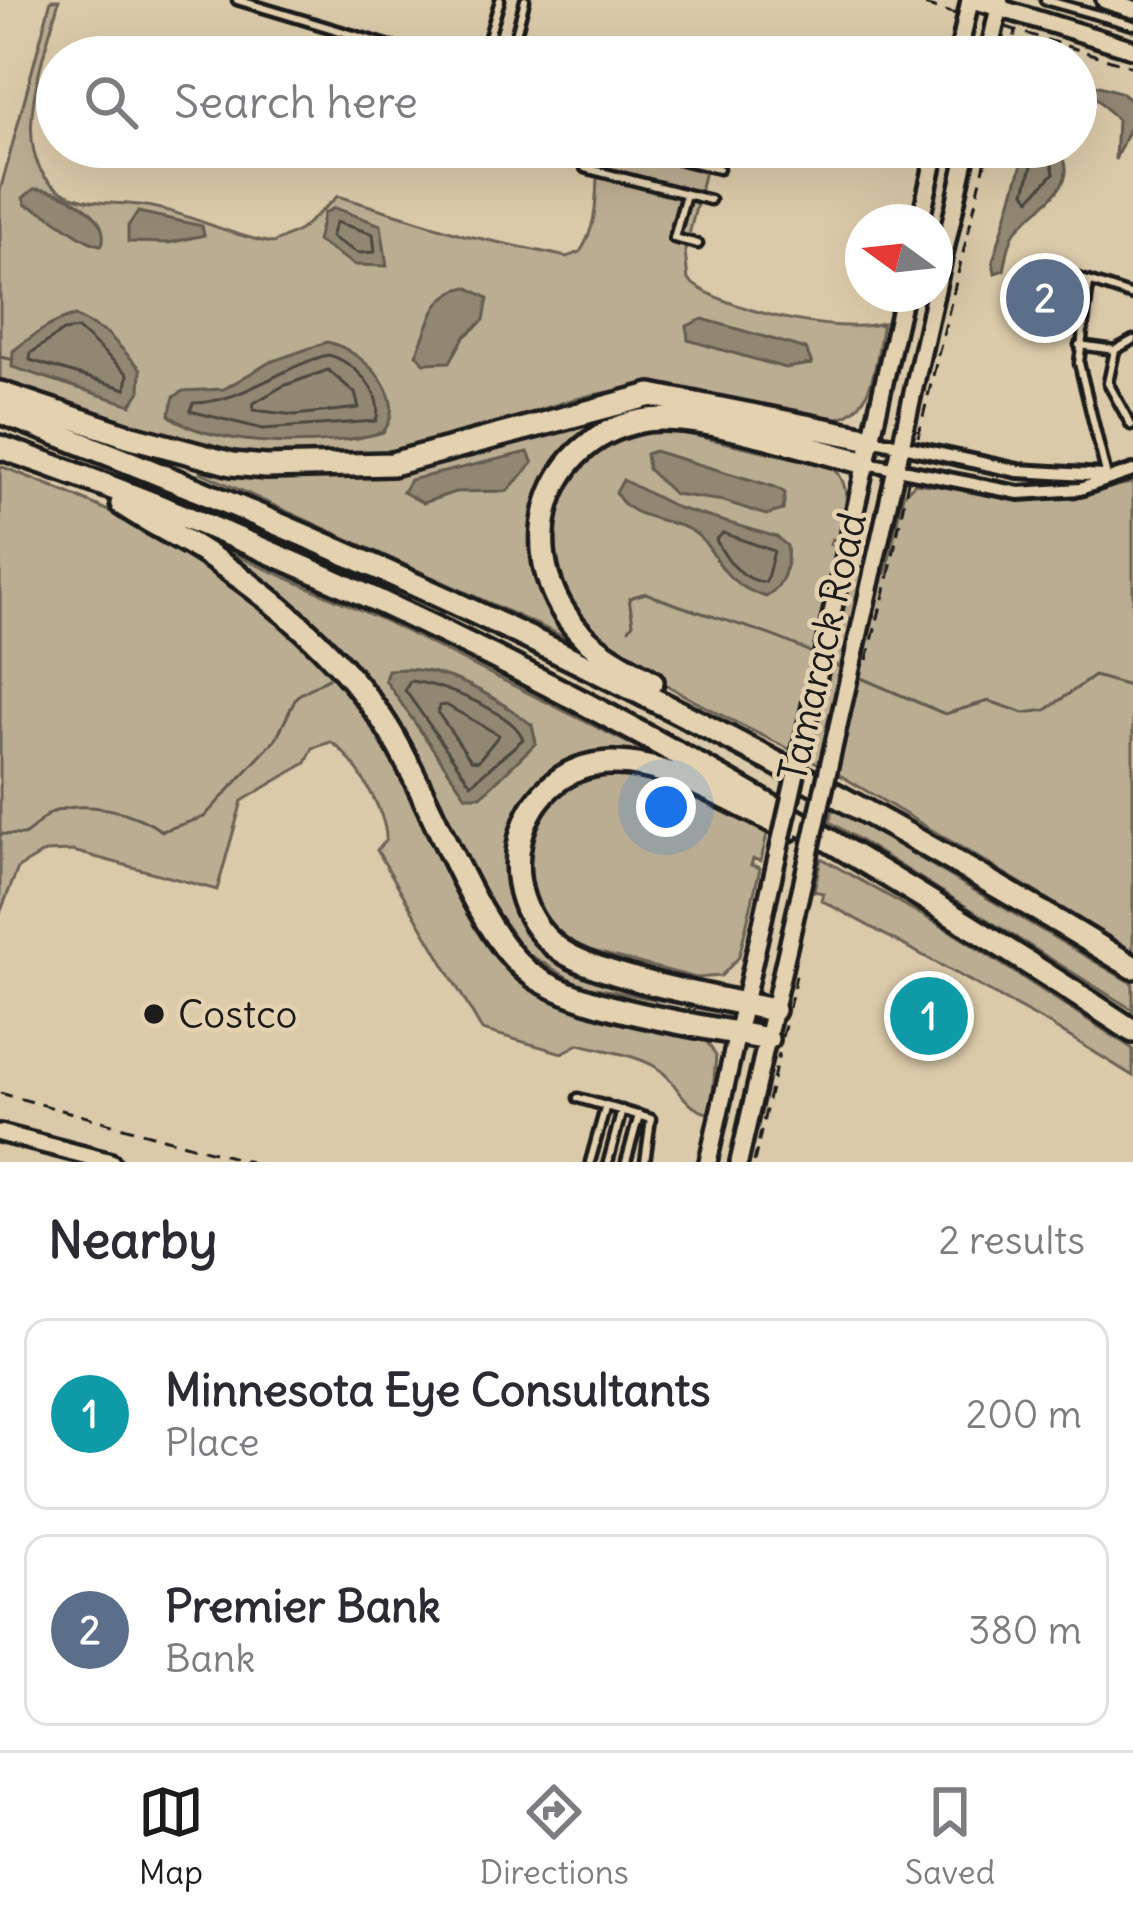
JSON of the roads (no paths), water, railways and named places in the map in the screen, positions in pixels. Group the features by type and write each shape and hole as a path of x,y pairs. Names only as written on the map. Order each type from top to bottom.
{"highway":[{"path":"0,393 128,436 232,464 266,467 392,464 651,395 871,439"},
{"path":"0,412 182,480 369,561 774,760"},
{"path":"866,463 723,429 652,419 620,428 579,452 558,476 547,502 542,562 563,609 584,638 774,760 1133,967"},
{"path":"0,447 82,476 467,644 661,744 872,866 1133,1031"},
{"path":"82,476 221,564 307,633 357,685 414,770 494,933 522,967 577,996 766,1040"},
{"path":"773,1010 583,961 542,934 523,903 515,866 521,830 547,790 594,765 644,767 872,866"}],"street":[{"path":"1105,0 1133,8"},
{"path":"963,36 970,6 1087,36"},
{"path":"1097,39 1133,49"},
{"path":"924,204 932,168"},
{"name":"Tamarack Road","path":"739,1162 806,868 881,573 964,168"},
{"name":"Tamarack Road","path":"708,1162 900,312"},
{"path":"871,439 1018,471 1107,476 1133,471"},
{"path":"866,463 1019,494 1080,489 1107,476"},
{"path":"0,1133 111,1162"}],"lane":[{"path":"237,0 357,36"},
{"path":"489,36 500,0"},
{"path":"516,36 525,0"},
{"path":"1046,0 1133,25"},
{"path":"585,168 710,200"},
{"path":"715,168 719,169"},
{"path":"686,194 674,238 698,244"},
{"path":"1037,276 1046,267 1133,296"},
{"path":"1089,283 1079,345 1084,398 1107,476"},
{"path":"1079,345 1115,350 1133,340"},
{"path":"1115,350 1108,383 1131,425"},
{"path":"578,1098 639,1115 654,1125 645,1162"},
{"path":"590,1162 606,1106"},
{"path":"608,1162 622,1110"},
{"path":"626,1162 639,1115"}],"water":[{"path":"1097,85 1120,92 1133,103 1133,120 1115,160 1117,120 1097,99"},
{"path":"1021,168 1065,168 1063,183 1015,232 1004,270 995,273 993,261"},
{"path":"34,189 70,198 92,213 103,233 102,245 26,205 23,198"},
{"path":"335,208 381,225 387,266 355,265 317,241 324,213"},
{"path":"138,212 202,226 204,235 169,243 128,242 128,226"},
{"path":"467,287 488,298 484,320 464,337 450,362 424,363 416,354 433,312 446,296"},
{"path":"75,316 108,334 141,369 140,391 131,405 12,367 13,351 50,325"},
{"path":"703,319 806,349 812,364 785,368 688,340 687,326"},
{"path":"327,342 367,364 387,390 390,418 383,432 305,443 242,440 188,426 169,415 174,397 183,391 224,389 270,362"},
{"path":"654,451 775,487 785,493 783,510 766,515 724,501 674,494 648,469 646,454"},
{"path":"528,452 533,463 507,491 455,492 423,503 403,492 410,480"},
{"path":"623,480 678,508 777,537 787,546 787,553 777,587 766,597 749,590 727,573 690,530 630,509 616,493"},
{"path":"388,670 440,674 488,695 532,725 536,743 481,796 466,796 385,680"}],"waterway":[{"path":"0,357 10,359"},
{"path":"629,629 633,623 629,598 646,593 814,654"},
{"path":"828,661 846,671"},
{"path":"854,675 945,714 989,701 1024,713 1046,710 1094,676 1133,687"},
{"path":"0,834 23,835 66,808 125,813 162,831 204,817 276,739 297,696 328,678"}],"place":[{"name":"Premier Bank","path":"1045,298"},
{"name":"Costco","path":"154,1014"},
{"name":"Minnesota Eye Consultants","path":"929,1016"}]}
